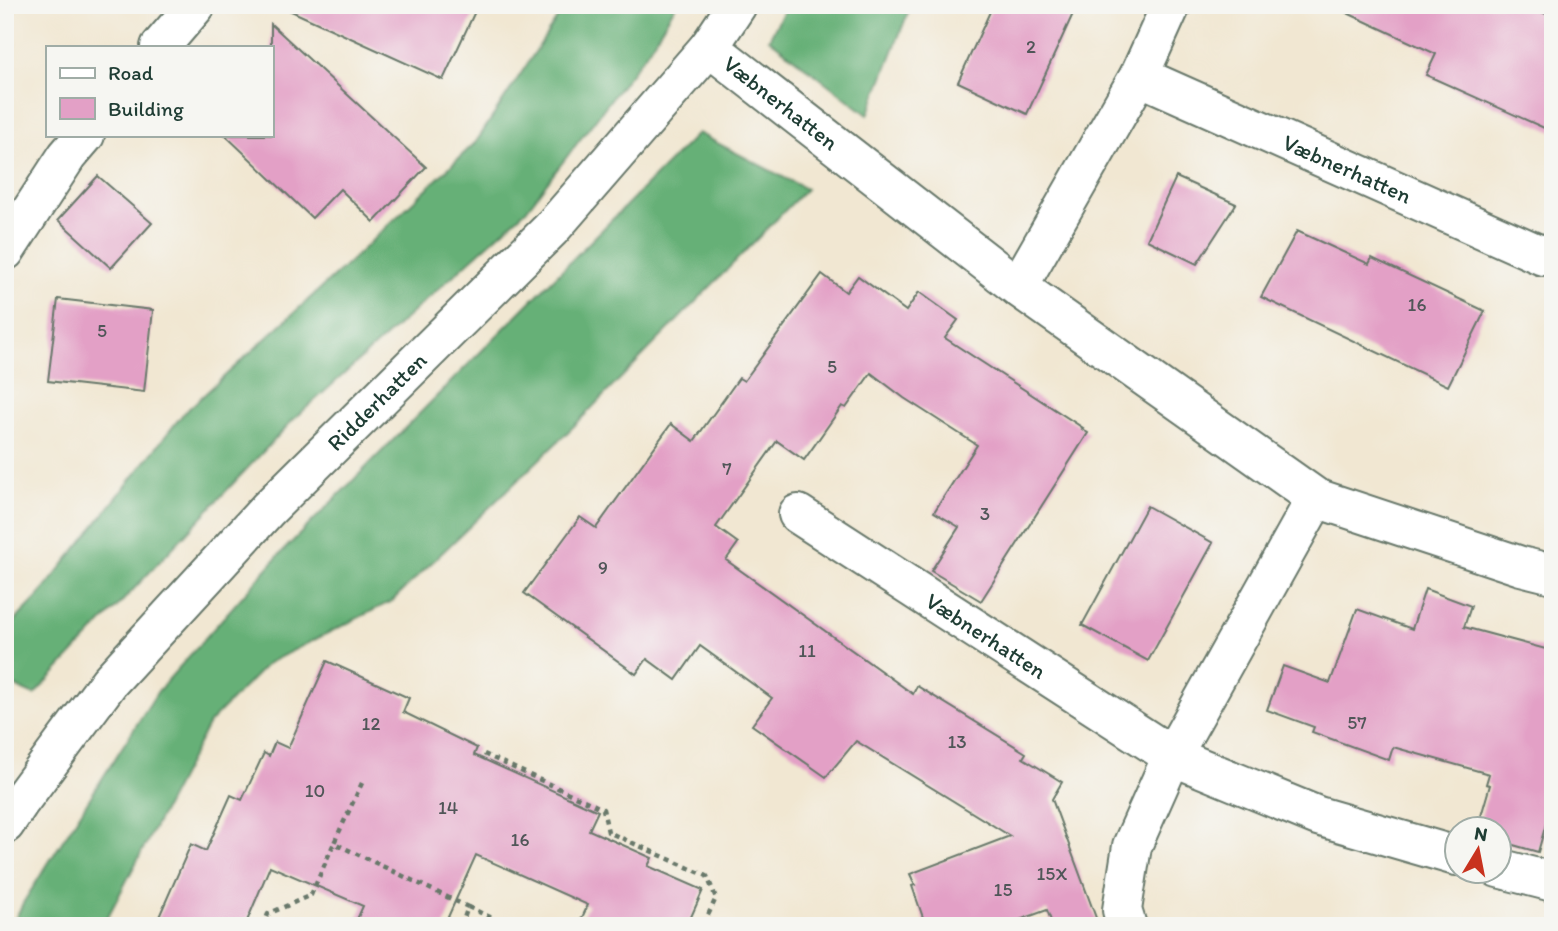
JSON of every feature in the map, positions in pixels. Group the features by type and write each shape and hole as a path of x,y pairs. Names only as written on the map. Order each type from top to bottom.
{"street":[{"path":"161,46 196,5"},
{"name":"Ridderhatten","path":"10,808 109,682 268,509 551,229 709,47 737,5"},
{"path":"1018,287 1139,76 1171,5"},
{"name":"Væbnerhatten","path":"709,47 1018,287 1316,498 1521,566 1553,574"},
{"name":"Væbnerhatten","path":"1139,76 1543,256 1553,251"},
{"path":"5,251 66,156 84,136"},
{"path":"1127,926 1122,911 1132,846 1172,756 1316,498"},
{"name":"Væbnerhatten","path":"799,514 1172,756 1318,816 1442,852"},
{"path":"1512,871 1553,882"}],"path":[{"path":"485,754 603,809 608,832 707,877 716,898 704,926"},
{"path":"263,926 268,914 310,895 362,783"},
{"path":"334,843 510,926"},
{"path":"460,926 468,907"}],"green space":[{"path":"566,5 676,5 647,52 526,210 293,420 34,695 5,682 5,631 37,598 183,414 476,142"},
{"path":"787,5 911,5 868,115 769,39"},
{"path":"698,133 806,189 573,427 392,601 268,663 209,723 103,926 12,926 23,903 158,691 280,554"}],"building":[{"path":"278,5 478,5 443,80"},
{"path":"993,5 1077,5 1027,114 958,82"},
{"path":"1330,5 1526,5 1553,17 1553,132 1426,75 1436,54"},
{"path":"271,24 426,167 374,222 340,189 312,218 226,136 273,136"},
{"path":"98,176 152,223 111,268 58,220"},
{"path":"1176,177 1236,204 1197,264 1147,240"},
{"path":"1297,231 1369,264 1372,258 1485,311 1448,386 1261,297"},
{"path":"822,274 846,292 858,276 906,311 919,292 958,320 945,338 1088,433 981,601 931,571 959,527 934,512 977,445 904,398 871,373 846,408 842,406 804,460 777,441 716,527 738,543 726,560 913,694 917,686 1026,753 1023,758 1062,782 1052,799 1099,926 1053,926 1047,910 1003,926 926,926 910,874 1010,836 856,741 826,777 752,725 772,698 700,646 676,680 647,659 636,674 524,593 580,517 596,528 671,424 694,441 739,378 744,381"},
{"path":"58,299 153,310 144,392 48,381"},
{"path":"1147,506 1213,543 1148,661 1082,625"},
{"path":"1425,589 1471,606 1464,627 1553,651 1553,799 1538,852 1512,845 1512,816 1481,816 1490,785 1486,784 1489,774 1393,747 1389,760 1312,732 1314,727 1267,710 1283,666 1330,683 1357,609 1412,629"},
{"path":"327,661 409,698 403,712 477,748 474,755 598,811 589,830 652,858 648,866 703,890 687,926 578,926 588,905 476,855 444,926 354,926 363,906 270,866 245,926 155,926 191,844 206,851 231,795 242,800 264,753 269,756 275,742 288,748"}]}
